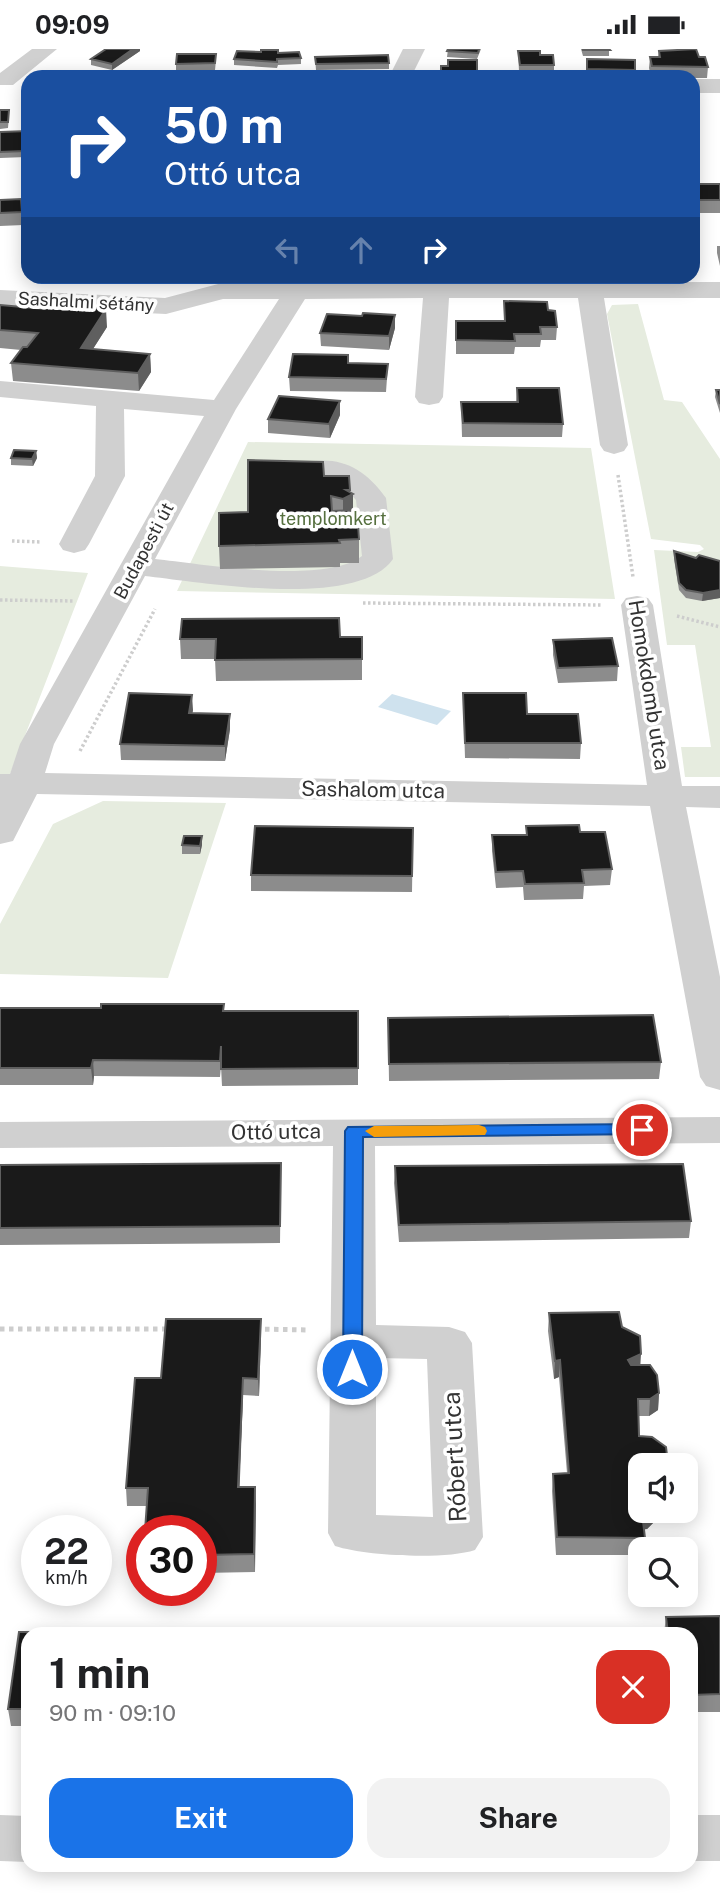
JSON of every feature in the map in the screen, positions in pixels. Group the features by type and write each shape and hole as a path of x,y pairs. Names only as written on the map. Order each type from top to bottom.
{"street":[{"path":"2,80 46,49"},
{"path":"404,70 414,49"},
{"path":"2,80 21,80"},
{"path":"700,86 720,86"},
{"name":"Sashalmi sétány","path":"0,298 166,306 222,291 300,284 436,291 720,290"},
{"name":"Budapesti út","path":"0,833 13,784 114,608 222,409 300,284"},
{"path":"590,290 614,445"},
{"path":"429,397 436,291"},
{"path":"0,389 222,409"},
{"path":"74,544 110,476 110,399"},
{"path":"135,566 242,577 320,579 360,571 378,559 371,498 347,473 324,469 308,470"},
{"name":"Homokdomb utca","path":"637,605 666,797 720,1077"},
{"name":"Sashalom utca","path":"13,784 720,797"},
{"name":"Ottó utca","path":"0,1135 720,1130"},
{"name":"Róbert utca","path":"353,1336 449,1343 458,1537 352,1533 354,1131"},
{"path":"0,1838 21,1839"},
{"path":"698,1838 720,1838"}],"path":[{"name":"Homokdomb utca","path":"614,445 637,605"},
{"path":"0,600 68,600 114,608"},
{"path":"351,603 637,605"},
{"path":"0,1329 176,1329"},
{"path":"244,1329 353,1336"}],"green space":[{"path":"638,304 664,400 682,402 720,459 720,777 685,777 681,747 711,747 695,645 667,645 654,550 698,552 704,549 700,545 651,539 607,314 612,305"},
{"name":"templomkert","path":"248,442 591,448 615,599 177,591"},
{"path":"0,566 88,573 7,782 0,782"},
{"path":"103,801 226,803 168,978 0,974 0,924 53,824"}],"water":[{"path":"392,694 451,711 437,725 378,707"}],"building":[{"path":"106,49 133,49 112,64 91,59"},
{"path":"479,49 478,53 447,51"},
{"path":"696,49 699,57 705,57 708,67 652,66 650,57 660,57 659,51"},
{"path":"278,50 278,53 299,52 301,58 277,59 277,62 234,59 237,51"},
{"path":"518,51 540,51 540,55 553,55 554,65 520,65"},
{"path":"177,54 216,54 215,63 176,64"},
{"path":"388,55 389,63 316,64 315,57"},
{"path":"587,59 635,60 635,70 587,69"},
{"path":"448,60 477,60 477,70 441,70 441,66 448,66"},
{"path":"0,110 9,110 8,122 0,122"},
{"path":"21,131 21,151 0,152 0,132"},
{"path":"700,184 720,184 720,200 700,200"},
{"path":"21,199 21,212 0,213 0,200"},
{"path":"504,301 547,302 548,310 555,311 557,327 540,327 541,334 514,334 515,341 456,340 456,321 505,321"},
{"path":"0,305 45,309 48,305 106,309 81,348 150,354 138,373 11,363 38,333 0,330"},
{"path":"363,313 395,315 389,336 320,333 327,314 362,316"},
{"path":"293,354 348,355 348,363 388,364 386,379 289,377"},
{"path":"517,388 559,388 563,424 463,423 461,402 518,402"},
{"path":"279,396 340,401 329,424 268,419"},
{"path":"14,450 36,451 32,459 11,458"},
{"path":"248,460 323,462 324,476 349,476 350,490 346,490 353,494 343,499 331,496 332,511 357,510 359,539 339,540 340,543 219,546 219,513 248,512"},
{"path":"674,551 696,558 699,555 720,561 720,590 703,593 686,590 679,583"},
{"path":"339,618 340,637 362,637 362,659 215,660 216,639 180,639 182,619"},
{"path":"612,638 618,666 558,668 553,640"},
{"path":"129,693 192,695 189,713 230,714 225,746 120,744"},
{"path":"463,693 526,693 527,714 578,714 581,743 465,743"},
{"path":"579,825 580,832 605,832 612,869 582,870 584,883 525,884 523,871 496,872 492,835 527,835 526,826"},
{"path":"255,826 413,828 412,876 251,875"},
{"path":"184,836 202,836 200,846 182,845"},
{"path":"101,1004 224,1004 223,1011 358,1011 358,1068 221,1069 221,1046 220,1061 93,1060 91,1068 0,1068 0,1008 101,1008"},
{"path":"653,1015 661,1062 389,1064 388,1018"},
{"path":"281,1163 280,1226 0,1228 0,1165"},
{"path":"683,1164 691,1221 399,1225 395,1166"},
{"path":"619,1312 622,1327 640,1336 641,1354 628,1360 631,1365 650,1365 657,1375 659,1393 650,1399 638,1399 639,1436 652,1437 666,1447 667,1453 628,1453 628,1523 643,1523 645,1537 557,1537 553,1474 569,1473 560,1360 555,1361 549,1313"},
{"path":"166,1319 261,1319 258,1379 243,1378 238,1487 255,1487 254,1554 217,1555 217,1515 146,1515 148,1488 126,1488 135,1378 161,1378"},
{"path":"720,1616 720,1694 698,1695 698,1627 667,1627 666,1617"},
{"path":"19,1632 21,1709 8,1709"}],"slow traffic":[{"path":"374,1131 479,1131"}],"route":[{"path":"352,1369 354,1131 642,1130"}]}
